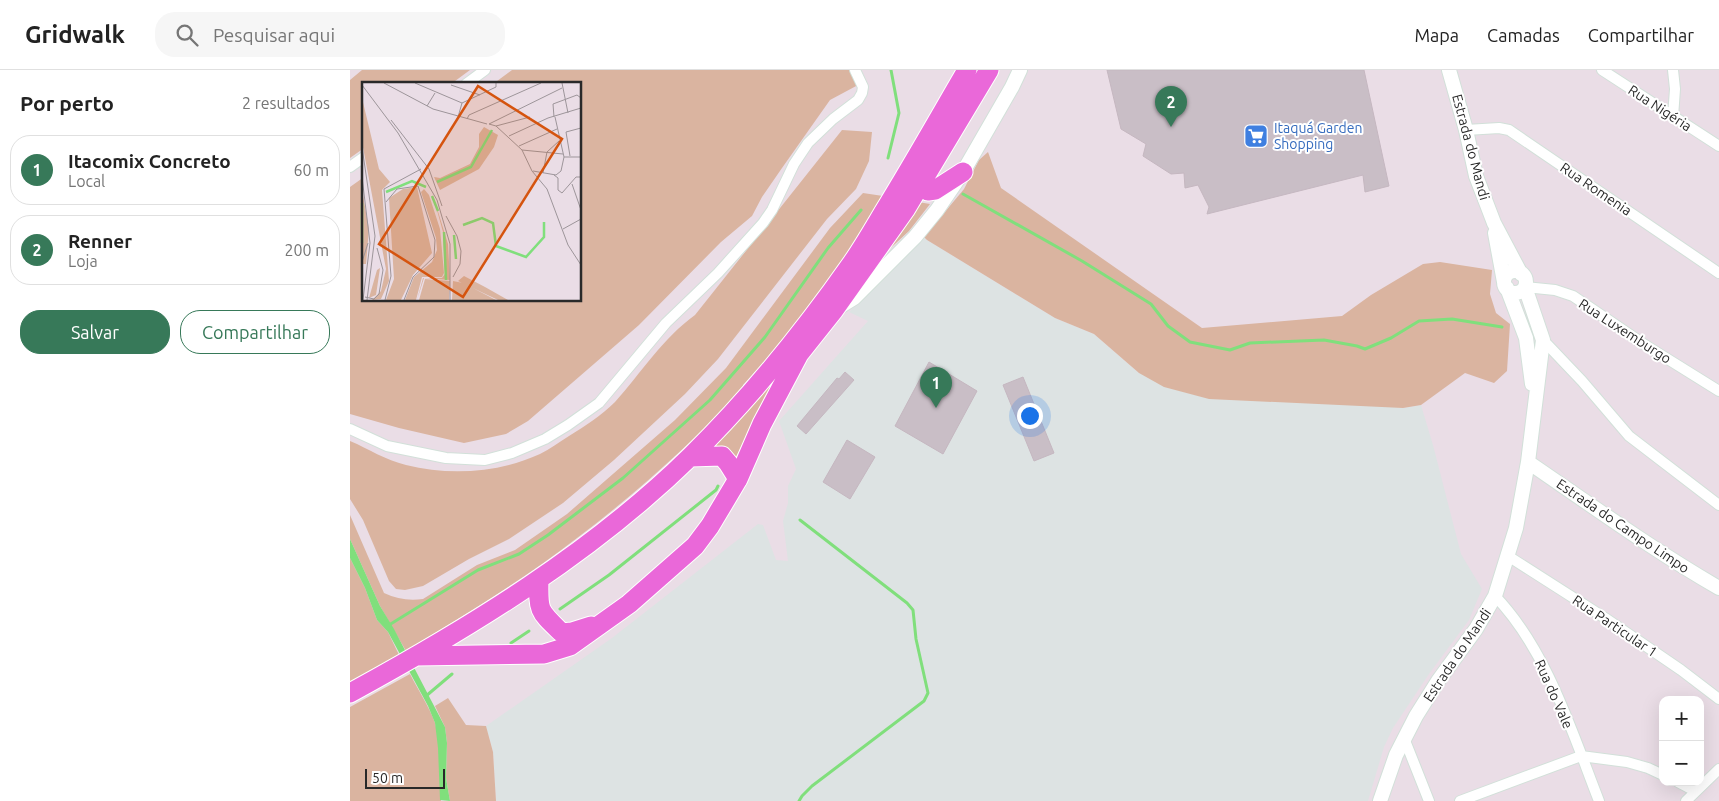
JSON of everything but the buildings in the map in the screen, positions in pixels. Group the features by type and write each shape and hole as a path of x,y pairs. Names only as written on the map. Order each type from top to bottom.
{"highway":[{"path":"350,694 539,580 597,537 690,457 730,417 811,319 853,261 967,70"},
{"path":"409,660 544,654 570,646 629,604 695,546 710,526 738,479 762,424 799,354 834,310 905,210 989,70"},
{"path":"920,151 916,174 920,184 928,191 935,190 962,172"},
{"path":"690,457 722,456 738,479"},
{"path":"539,580 538,604 543,614 562,633 572,632 602,622"}],"main road":[{"path":"834,310 854,298 915,237 937,210 962,172 1020,70"},
{"name":"Estrada do Mandi","path":"1380,801 1404,738 1438,681 1476,628 1495,596 1516,528 1535,415 1543,340 1523,280 1494,223 1476,176 1466,130 1449,70"},
{"name":"Estrada do Mandi","path":"1494,223 1506,285 1522,325 1528,349 1535,415"},
{"path":"1506,285 1506,276 1512,272 1523,280"},
{"name":"Estrada do Campo Limpo","path":"1528,462 1634,535 1719,588"}],"street":[{"path":"469,82 485,70"},
{"path":"350,429 387,446 446,458 484,460 512,453 545,439 568,425 599,403 666,323 718,273 763,224 772,210 794,164 808,143 833,119 858,100 862,93 862,86 856,70"},
{"name":"Rua Nigéria","path":"1602,70 1715,144"},
{"path":"1673,70 1675,90 1673,118"},
{"name":"Rua Romenia","path":"1466,130 1499,128 1509,130 1719,273"},
{"path":"1715,144 1719,133"},
{"path":"350,166 362,157"},
{"name":"Rua Luxemburgo","path":"1523,280 1573,296 1719,392"},
{"path":"1543,340 1582,381 1629,436 1719,505"},
{"name":"Rua Particular 1","path":"1508,556 1612,623 1681,670 1719,699"},
{"name":"Rua do Vale","path":"1495,596 1513,616 1546,669 1599,801"},
{"path":"1404,738 1429,801"},
{"path":"1460,801 1581,756 1628,762 1659,773"},
{"path":"1686,801 1719,769"},
{"path":"1686,786 1695,791"}],"shaded area":[{"path":"362,70 470,70 454,82 362,82 362,149 350,158 350,80"},
{"path":"512,70 853,70 858,85 830,100 762,197 752,216 721,242 639,325 528,421 506,434 464,443 350,414 350,187 362,178 362,301 581,301 581,82 496,82"},
{"path":"842,130 872,132 869,161 856,189 827,219 718,359 685,394 614,460 563,503 509,539 469,559 423,586 405,590 396,589 389,581 363,520 350,499 350,441 398,463 440,471 491,469 524,460 551,448 593,421 610,407 662,345 695,315"},
{"path":"988,152 1001,188 1202,328 1342,316 1371,295 1423,264 1440,262 1492,270 1490,294 1496,313 1510,324 1507,371 1494,383 1465,373 1421,405 1403,408 1209,399 1164,387 1139,373 1094,334 1055,318 924,237 964,189 979,160"},
{"path":"863,193 883,196 839,269 787,337 743,385 744,389 684,448 599,521 514,583 406,651 380,606 350,539 350,515 384,593 398,598 408,600 423,599 477,565 515,550 567,514 675,420 726,368 830,228"},
{"path":"918,202 930,204 909,231 883,255"},
{"path":"924,237 1055,318 1094,334 1139,373 1403,408 1421,405 1461,554 1482,589 1469,620 1429,674 1393,728 1384,747 1368,801 496,801 493,752 486,726 612,638 758,524 763,525 776,560 788,561 783,521 788,503 788,486 796,469 779,421 868,321 849,312"},
{"path":"781,366 736,457 708,446"},
{"path":"350,539 380,606 445,727 447,743 446,778 450,801 440,800 435,723 428,706 388,632 377,620 365,588 350,558"},
{"path":"350,558 365,588 377,620 388,632 399,655 350,682"},
{"path":"410,674 427,704 435,723 439,752 441,801 350,801 350,707"},
{"path":"448,698 466,725 486,726 493,752 496,801 450,801 446,778 447,743 445,727 435,706"}],"waterway":[{"path":"888,158 899,113 891,70"},
{"path":"963,194 1082,261 1151,304 1168,326 1190,342 1230,350 1250,343 1324,340 1365,349 1391,338 1419,321 1452,319 1502,327"},
{"path":"389,625 478,570 519,554 548,535 623,478 710,400 765,337 828,248 861,210"},
{"path":"560,609 609,575 716,490 718,486"},
{"path":"799,801 812,786 924,701 928,693 916,639 913,610 907,603 800,520"},
{"path":"511,643 529,631"},
{"path":"426,696 452,674"}],"place":[{"name":"Renner","path":"1171,127"},
{"name":"Itaquá Garden Shopping","path":"1256,136"},
{"name":"Itacomix Concreto","path":"936,408"}]}
